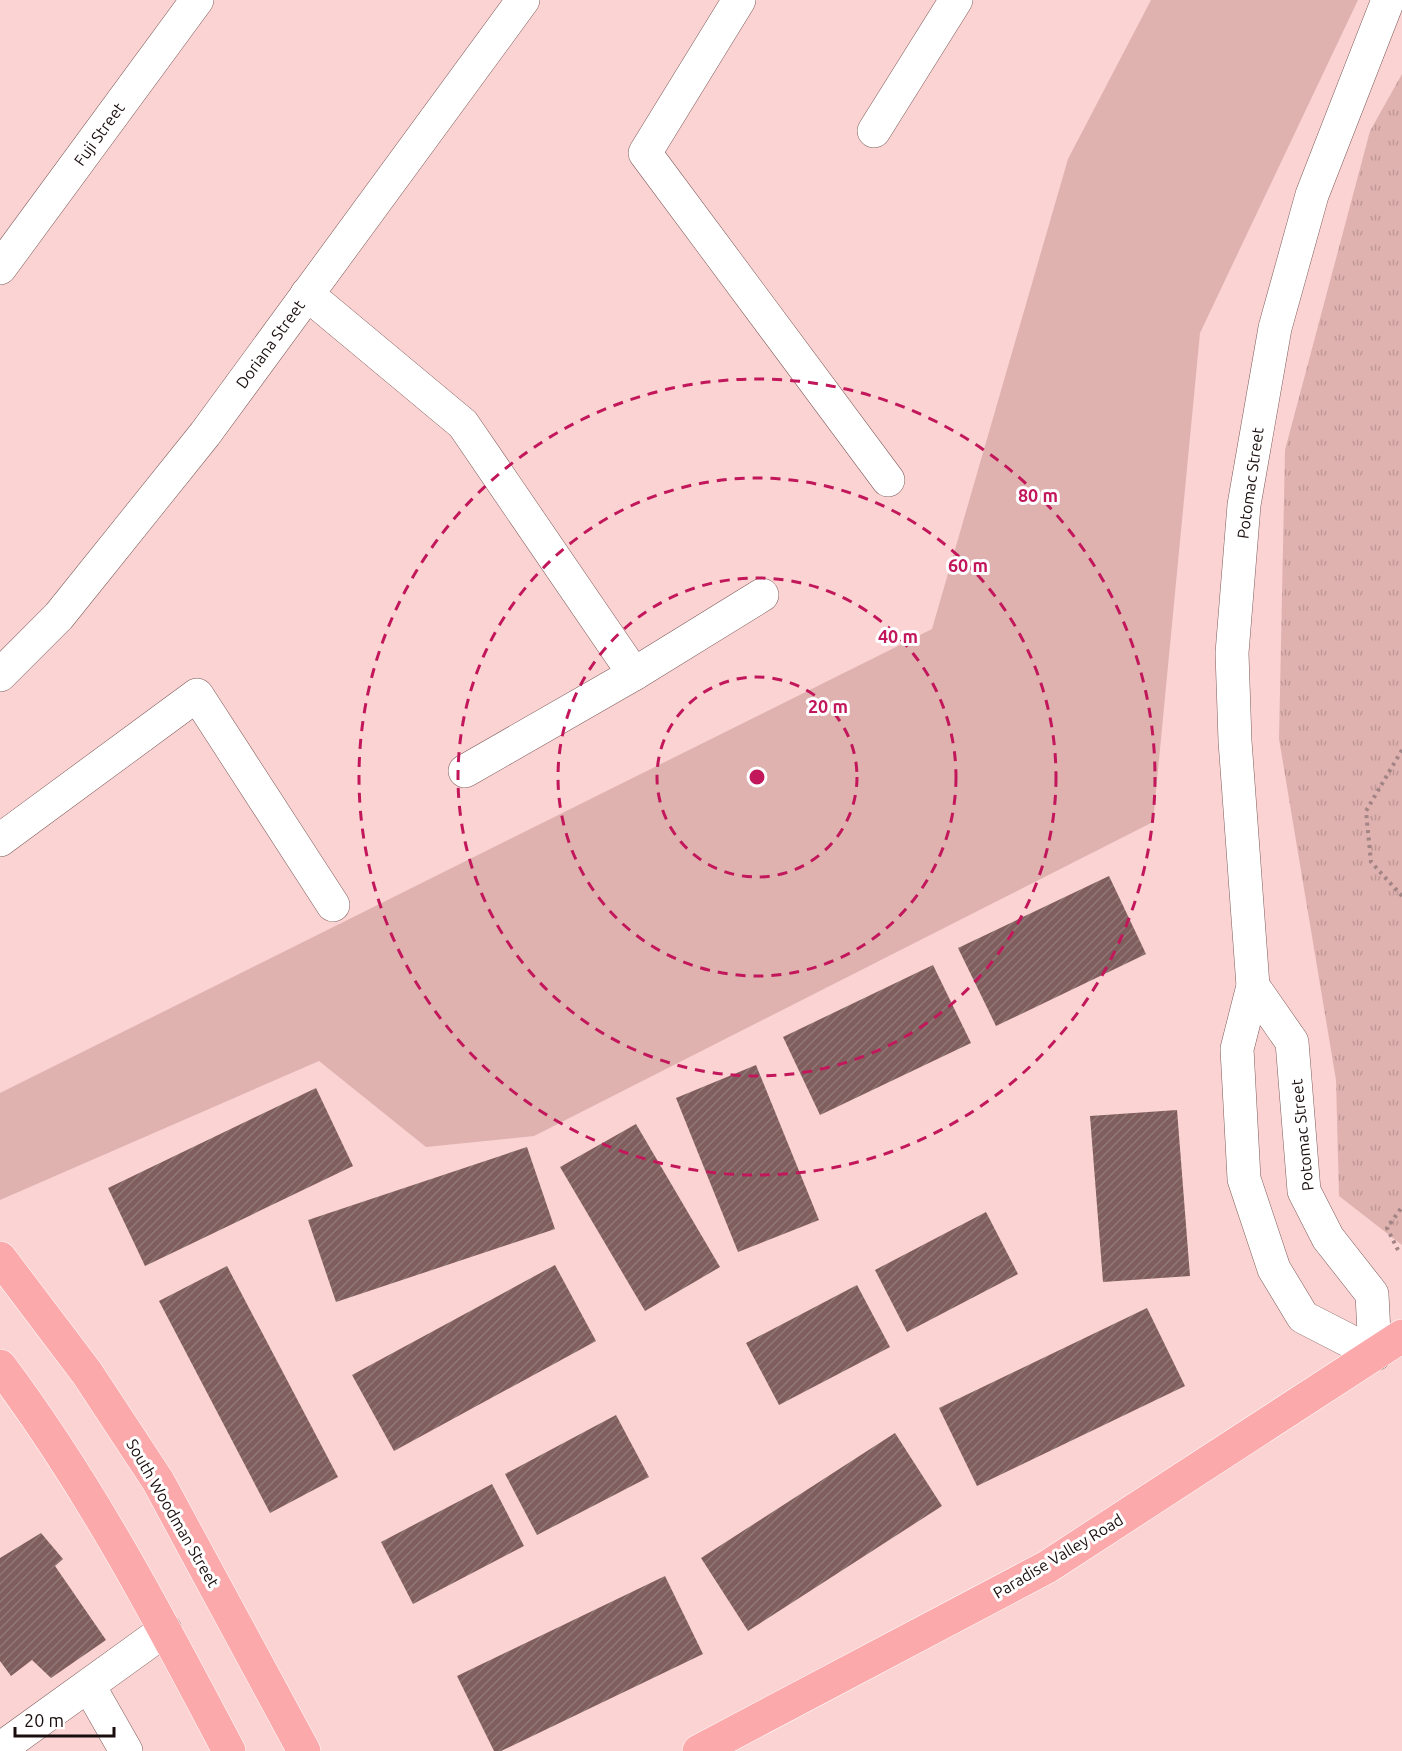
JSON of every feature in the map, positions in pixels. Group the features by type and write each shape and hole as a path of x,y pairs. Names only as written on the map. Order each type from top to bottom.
{"main road":[{"name":"South Woodman Street","path":"0,1258 87,1373 158,1481 304,1751"},
{"name":"Paradise Valley Road","path":"699,1751 1047,1567 1402,1336"},
{"path":"0,1366 42,1422 108,1527 229,1751"}],"street":[{"name":"Fuji Street","path":"0,268 197,0"},
{"name":"Doriana Street","path":"0,675 59,616 205,434 523,0"},
{"path":"739,0 645,153 888,480"},
{"path":"874,131 956,0"},
{"name":"Potomac Street","path":"1375,1354 1303,1317 1274,1269 1244,1179 1237,1049 1253,986 1235,741 1232,652 1244,505 1275,328 1312,195 1388,0"},
{"path":"307,294 463,424 634,674"},
{"path":"465,771 634,674 762,595"},
{"path":"0,840 196,694 333,905"},
{"name":"Potomac Street","path":"1253,986 1292,1042 1304,1191 1328,1238 1372,1294 1375,1354"},
{"path":"2,1744 89,1686 165,1630"},
{"path":"89,1686 126,1751"}],"path":[{"path":"1402,750 1366,810 1371,862 1402,896"},
{"path":"1398,1250 1387,1228 1402,1207"}],"green space":[{"path":"1151,0 1358,0 1200,333 1153,822 534,1136 426,1147 319,1061 0,1200 0,1093 932,629 1068,159"},
{"path":"1402,74 1402,1245 1339,1196 1336,1080 1279,739 1285,450 1370,131"}],"building":[{"path":"1109,876 1146,954 996,1026 958,948"},
{"path":"933,965 971,1043 820,1115 783,1037"},
{"path":"756,1065 819,1220 738,1252 676,1098"},
{"path":"316,1088 353,1166 145,1266 108,1188"},
{"path":"1177,1110 1190,1276 1103,1282 1090,1116"},
{"path":"636,1124 720,1267 645,1311 560,1167"},
{"path":"527,1147 555,1229 336,1302 308,1220"},
{"path":"986,1212 1018,1274 907,1332 875,1270"},
{"path":"555,1265 596,1341 394,1451 352,1375"},
{"path":"227,1266 338,1477 270,1513 159,1301"},
{"path":"857,1285 890,1347 779,1405 746,1343"},
{"path":"1147,1308 1185,1386 977,1486 939,1408"},
{"path":"616,1415 649,1477 537,1535 505,1474"},
{"path":"895,1433 942,1506 748,1631 701,1558"},
{"path":"492,1484 524,1546 413,1604 381,1542"},
{"path":"41,1533 63,1559 55,1566 106,1640 51,1678 32,1660 11,1676 0,1661 0,1558"},
{"path":"665,1576 703,1654 501,1751 494,1751 457,1676"}]}
